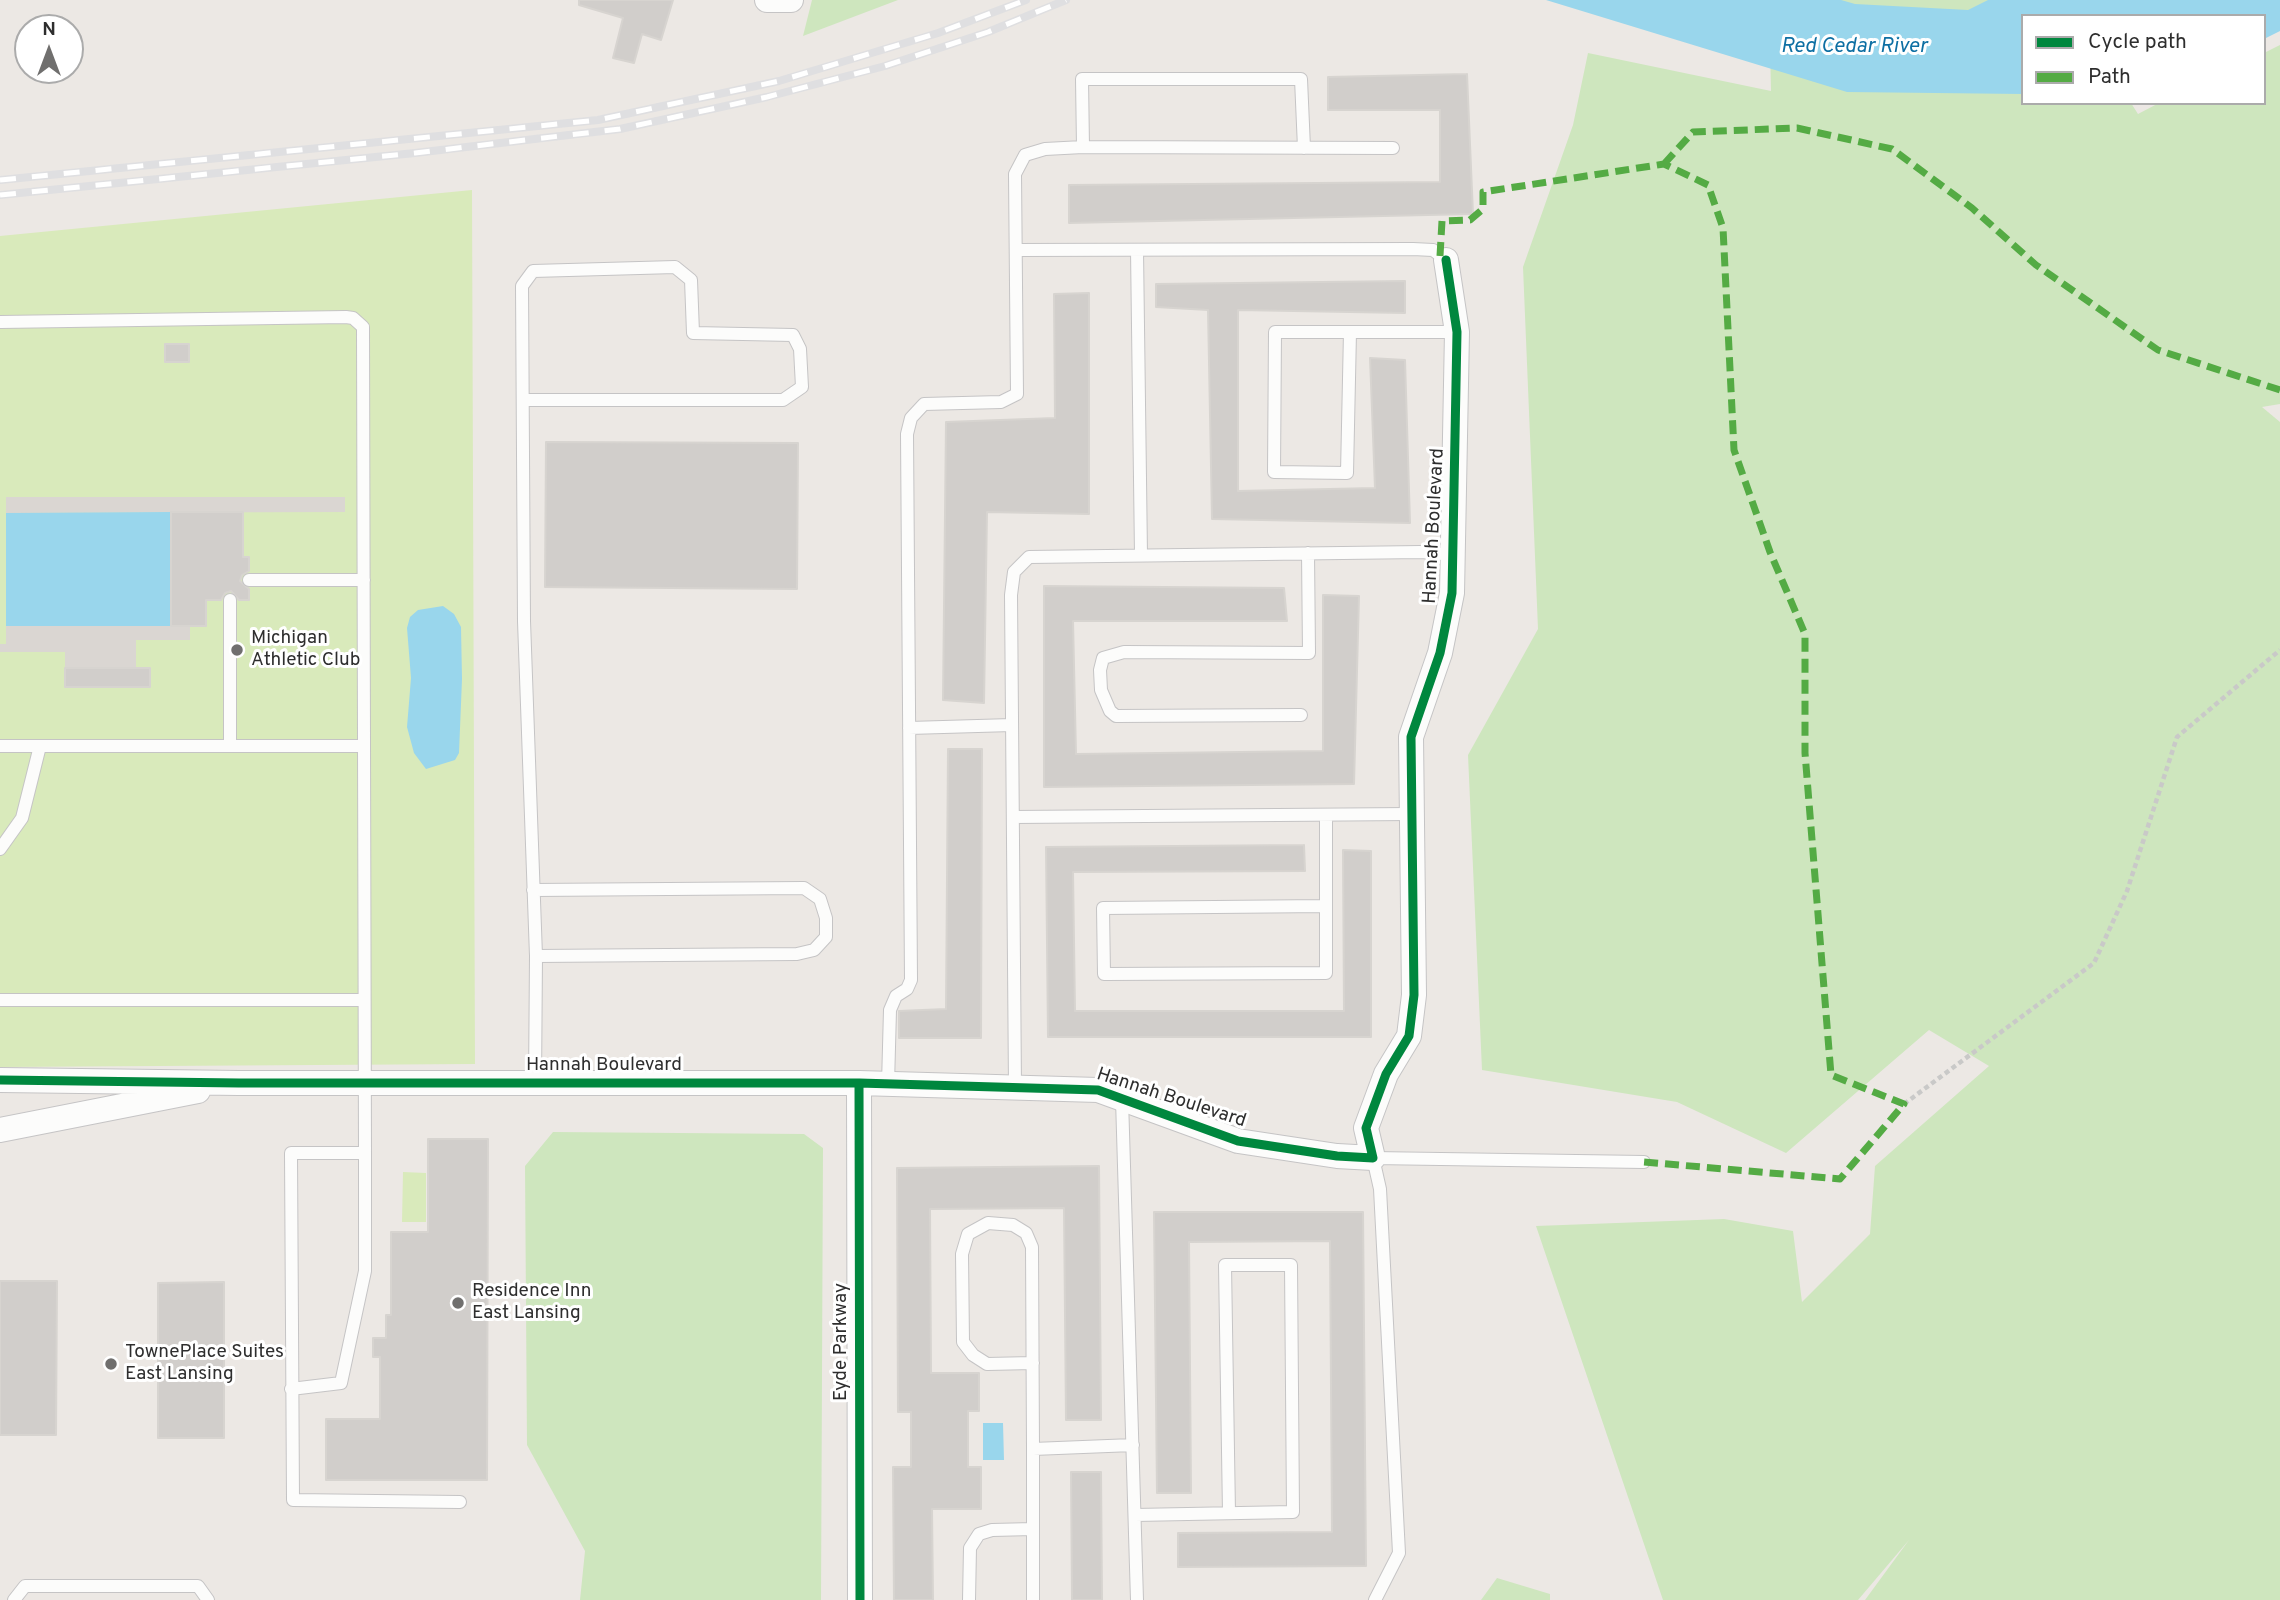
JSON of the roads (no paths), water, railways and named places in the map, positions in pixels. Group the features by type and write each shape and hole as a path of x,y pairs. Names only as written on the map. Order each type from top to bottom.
{"street":[{"path":"767,0 791,0"},
{"name":"Hannah Boulevard","path":"0,1080 239,1083 859,1083 1098,1090 1238,1141 1337,1157 1373,1158 1366,1128 1386,1074 1409,1036 1414,995 1411,737 1440,653 1452,593 1457,332 1446,260"},
{"name":"Hannah Boulevard","path":"0,1130 239,1083"},
{"name":"Eyde Parkway","path":"859,1083 860,1600"}],"lane":[{"path":"1083,147 1082,79 1301,79 1304,148"},
{"path":"888,1084 890,1010 896,996 906,989 911,980 907,434 911,418 924,404 1001,402 1017,394 1015,174 1025,155 1045,149 1083,147 1393,148"},
{"path":"1016,250 1413,249 1433,250 1446,260"},
{"path":"1137,250 1141,555"},
{"path":"523,400 783,400 802,387 800,349 793,335 693,333 691,280 675,267 533,271 522,286 524,621 536,956 535,1083"},
{"path":"0,322 346,317 359,321 363,334 365,1270 341,1383 291,1389"},
{"path":"1350,332 1347,473 1275,472 1275,332 1350,332 1457,332"},
{"path":"1015,1087 1011,595 1014,572 1029,557 1421,552 1454,555"},
{"path":"1301,715 1116,716 1110,711 1101,690 1100,670 1103,658 1124,652 1309,653 1308,554"},
{"path":"249,580 364,580"},
{"path":"230,600 230,746"},
{"path":"909,728 1013,725"},
{"path":"0,746 364,746"},
{"path":"0,849 22,818 40,746"},
{"path":"1013,817 1410,814"},
{"path":"1326,815 1326,906 1326,972 1104,974 1103,908 1326,906"},
{"path":"533,890 804,888 820,899 825,918 825,937 814,950 797,954 536,956"},
{"path":"0,1000 364,1000"},
{"path":"1122,1099 1138,1600"},
{"path":"365,1153 291,1153 293,1500 460,1502"},
{"path":"1375,1600 1399,1553 1380,1189 1373,1158 1644,1162"},
{"path":"1033,1363 987,1364 963,1342 962,1254 968,1234 988,1223 1013,1225 1026,1233 1032,1247 1034,1448 1034,1600"},
{"path":"1135,1515 1293,1512 1291,1265 1225,1265 1229,1513"},
{"path":"1034,1448 1133,1445"},
{"path":"969,1600 970,1548 979,1534 992,1530 1034,1529"},
{"path":"14,1600 25,1586 198,1586 208,1600"}],"water":[{"name":"Red Cedar River","path":"1546,0 1841,0 1855,4 1968,10 1988,0 2280,0 2280,31 2266,38 2266,14 2021,14 2021,94 1847,92"},
{"path":"171,512 171,626 6,626 6,513"},
{"path":"443,606 454,614 461,627 459,753 455,760 426,769 414,753 407,727 411,678 407,628 410,617 418,610"},
{"path":"983,1423 1003,1423 1004,1460 983,1460"}],"railway":[{"path":"0,180 598,120 779,81 938,33 1026,0"},
{"path":"0,195 415,153 620,129 767,97 885,66 988,32 1066,0"}],"place":[{"name":"Michigan Athletic Club","path":"237,650"},
{"name":"Residence Inn East Lansing","path":"458,1303"},
{"name":"TownePlace Suites East Lansing","path":"111,1364"}]}
